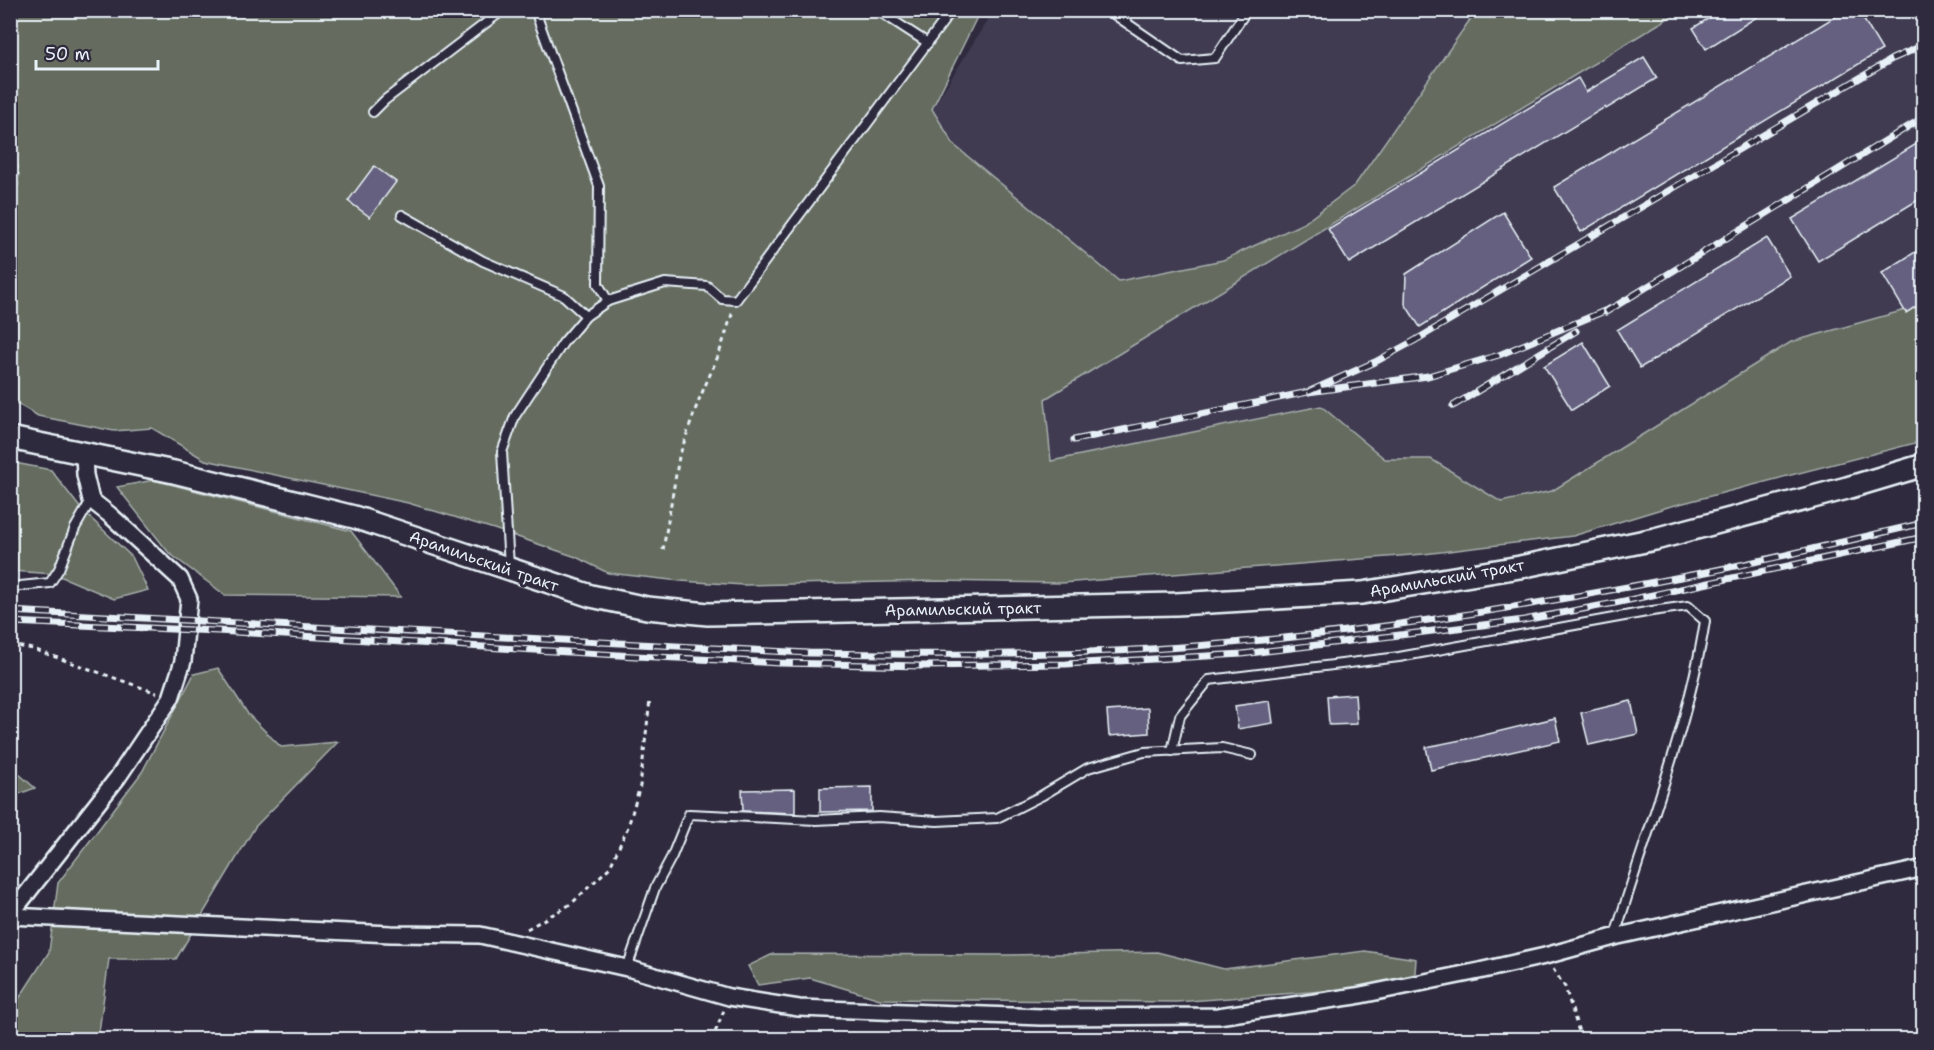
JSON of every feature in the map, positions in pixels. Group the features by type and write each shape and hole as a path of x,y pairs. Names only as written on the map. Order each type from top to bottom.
{"main road":[{"name":"Арамильский тракт","path":"10,438 207,480 354,517 591,596 647,608 708,614 1176,604 1362,593 1520,567 1655,539 1847,488 1923,465"}],"street":[{"path":"10,916 118,777 171,698 183,661 189,599 180,579 91,500 85,475 84,454"},
{"path":"10,916 368,933 480,935 627,968 729,998 811,1008 1041,1017 1218,1016 1356,996 1545,956 1614,937 1923,868"}],"lane":[{"path":"373,112 385,100 503,10"},
{"path":"539,10 538,19 599,186 598,284 608,302"},
{"path":"877,10 928,43"},
{"path":"509,570 502,452 515,416 562,343 586,316 608,302 665,283 707,286 722,299 736,300 952,10"},
{"path":"1116,10 1115,15 1182,61 1215,58 1247,10"},
{"path":"402,215 483,261 564,296 586,316"},
{"path":"10,587 50,584 59,569 75,528 91,500"},
{"path":"1172,751 1180,716 1209,680 1399,657 1689,606 1705,621 1698,664 1658,804 1614,937"},
{"path":"627,968 655,888 672,856 689,814 816,820 879,817 937,821 997,818 1041,796 1088,768 1144,752 1222,748 1252,755"}],"path":[{"path":"10,138 18,171 17,190 10,222"},
{"path":"10,164 18,171"},
{"path":"663,550 679,457 698,402 719,354 736,300"},
{"path":"10,645 33,649 171,698"},
{"path":"524,931 571,904 610,867 628,827 640,786 650,700"},
{"path":"1545,956 1565,987 1579,1032 1579,1040"},
{"path":"712,1040 729,998"}],"shaded area":[{"path":"993,11 1476,11 1356,185 1304,223 1223,260 1119,281 954,145 932,109"},
{"path":"1680,11 1923,11 1923,305 1791,342 1552,491 1501,502 1431,459 1385,459 1321,406 1051,462 1044,399"}],"green space":[{"path":"11,11 980,11 932,109 954,145 1119,281 1223,260 1304,223 1355,185 1476,11 1680,11 1045,399 1051,461 1321,406 1385,459 1431,459 1501,502 1552,491 1791,342 1923,305 1923,441 1668,507 1573,536 1424,554 1062,583 936,581 744,585 608,573 576,557 408,503 205,460 152,428 114,431 38,416 11,400"},
{"path":"10,462 51,470 81,509 132,557 148,590 114,599 55,574 11,571"},
{"path":"154,480 351,531 401,597 225,595 169,553 117,487"},
{"path":"218,668 248,714 281,747 338,742 255,827 176,959 109,959 98,1039 11,1040 11,1011 49,952 58,883 142,772 194,674"},
{"path":"11,767 35,788 11,797"},
{"path":"1365,951 1416,959 1415,974 1350,989 1176,1002 880,999 810,978 758,985 748,966 773,954 1007,955 1157,952 1224,969"},
{"path":"1587,1033 1854,1039 1588,1040"}],"building":[{"path":"1722,10 1768,10 1706,49 1693,28"},
{"path":"1846,10 1858,10 1882,50 1581,232 1554,187"},
{"path":"1644,57 1657,78 1606,109 1605,107 1349,263 1328,229 1578,78 1586,92"},
{"path":"1923,140 1923,197 1818,261 1792,219"},
{"path":"374,166 396,182 370,217 348,201"},
{"path":"1503,212 1531,257 1420,327 1405,304 1406,274"},
{"path":"1767,238 1790,276 1640,368 1617,330"},
{"path":"1923,247 1923,302 1906,313 1882,273"},
{"path":"1583,342 1610,386 1572,410 1544,366"},
{"path":"1355,694 1357,724 1329,725 1327,696"},
{"path":"1270,701 1273,723 1238,729 1235,706"},
{"path":"1631,701 1638,734 1589,745 1581,713"},
{"path":"1148,708 1149,733 1109,736 1107,711"},
{"path":"1555,718 1560,741 1431,770 1426,747"},
{"path":"872,787 872,811 820,812 820,788"},
{"path":"795,789 795,813 743,811 742,790"}],"railway":[{"path":"1308,392 1375,362 1414,341 1892,59 1924,45"},
{"path":"1606,312 1924,117"},
{"path":"1074,440 1308,392 1428,376 1499,355 1614,307"},
{"path":"1453,406 1576,331"},
{"path":"10,611 809,653 996,654 1136,650 1246,642 1436,619 1624,588 1716,570 1924,523"},
{"path":"10,622 217,631 779,663 922,666 1066,664 1242,654 1524,620 1615,603 1924,537"}]}
